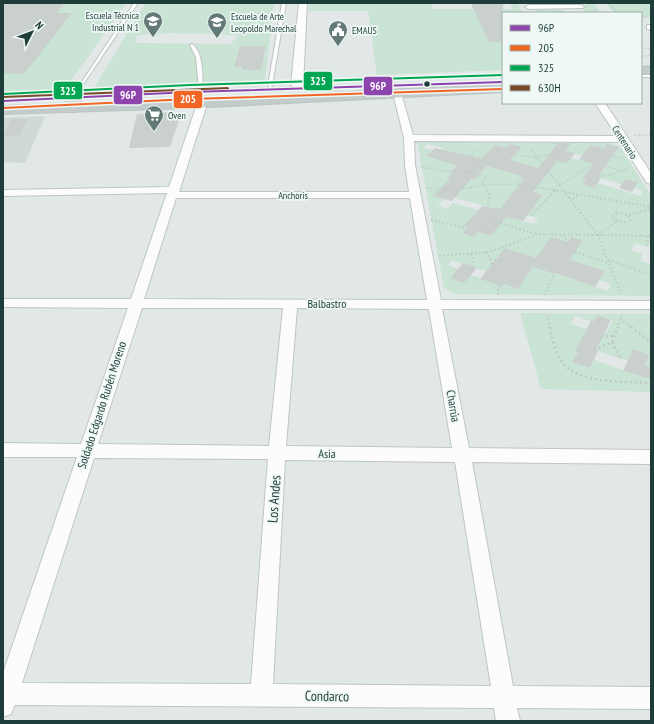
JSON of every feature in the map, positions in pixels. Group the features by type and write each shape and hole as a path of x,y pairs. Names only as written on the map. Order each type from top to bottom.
{"highway":[{"path":"3,97 202,104 271,92 297,85 502,76"},
{"path":"3,109 74,100 201,89 271,92 396,92 502,88"}],"street":[{"path":"297,85 303,3"},
{"path":"529,8 581,7"},
{"name":"Charrúa","path":"396,92 409,138 410,165 414,191 508,721"},
{"name":"Soldado Edgardo Rubén Moreno","path":"4,698 88,451 135,304 202,104"},
{"name":"Centenario","path":"601,104 651,181"},
{"path":"409,138 623,139"},
{"name":"Anchoris","path":"3,193 81,192 121,189 173,193 414,191"},
{"name":"Balbastro","path":"3,303 651,305"},
{"name":"Los Andes","path":"261,695 277,453 290,304"},
{"name":"Asia","path":"3,450 651,457"},
{"name":"Condarco","path":"4,698 261,695 651,698"}],"lane":[{"path":"74,100 136,3"},
{"path":"271,92 284,3"},
{"path":"192,45 198,57 201,89"},
{"path":"3,102 502,83"},
{"path":"3,102 24,103 74,100"},
{"path":"3,109 24,103"}],"path":[{"path":"608,3 616,12"},
{"path":"524,139 598,236 626,305 612,342 594,350"},
{"path":"514,155 528,158 560,154"},
{"path":"598,177 622,171 638,161"},
{"path":"468,172 476,164"},
{"path":"559,186 593,164"},
{"path":"410,165 450,172"},
{"path":"606,166 622,171"},
{"path":"463,171 487,177 479,186"},
{"path":"516,184 522,177"},
{"path":"414,191 457,190 484,185 516,184 651,208"},
{"path":"484,185 490,196 488,206"},
{"path":"456,196 458,193 457,190"},
{"path":"531,215 555,191"},
{"path":"568,198 575,198 578,195"},
{"path":"628,215 632,218 631,221 623,223 613,218 614,214 619,213 628,215 651,208"},
{"path":"419,217 466,228"},
{"path":"479,225 486,225 490,220 538,234 651,236"},
{"path":"598,236 617,221"},
{"path":"426,258 486,252 538,234"},
{"path":"563,235 568,242"},
{"path":"647,236 648,247"},
{"path":"486,252 490,259 493,274"},
{"path":"575,252 651,275"},
{"path":"471,254 474,262 472,266"},
{"path":"490,259 508,261"},
{"path":"555,274 542,305 557,355 568,369 578,375 588,378 651,383"},
{"path":"600,305 651,342"},
{"path":"601,336 615,336"},
{"path":"612,342 621,359"}],"shaded area":[{"path":"45,116 25,163 3,162 3,118"}],"green space":[{"path":"3,3 126,3 63,92 3,94"},
{"path":"274,3 265,80 94,88 145,4","holes":["170,33 238,35 231,44 135,43 137,35","248,46 266,47 261,70 242,70 242,67 235,67 239,49 247,49"]},
{"path":"309,3 517,3 522,12 502,12 502,70 377,75 368,11 309,11","holes":["431,4 510,4 513,9 433,9"]},
{"path":"529,3 586,5 585,3 593,3 600,12 585,12 581,7 560,8 564,12 537,12"},
{"path":"606,3 651,3 651,18 642,17 642,12 613,12"},
{"path":"417,140 609,143 620,146 651,196 651,241 648,247 635,243 631,250 643,254 640,261 651,264 651,296 454,294 444,288","holes":["427,144 497,162 491,149 495,145 506,148 510,144 521,147 506,165 524,170 528,165 539,168 521,177 522,176 473,161 478,176 473,180 462,177 458,181 448,178 452,173 450,172 462,159 441,154 435,159 426,156 432,150 423,148","607,144 619,148 614,154 610,154 608,164 598,177 622,184 625,179 637,182 634,188 643,191 640,196 598,183 594,188 583,184 586,179 583,178 593,164 571,158 567,163 556,160 551,152 554,148 594,159 588,148 590,145 604,148","530,191 543,195 527,215 538,218 534,224 490,213 496,230 491,236 478,232 474,237 462,233 467,227 465,226 478,210 453,203 448,209 438,206 444,199 434,196 456,196 455,198 517,214","572,237 583,240 565,267 605,271 599,280 611,284 607,291 522,263 523,282 517,289 504,284 502,286 471,275 464,283 450,278 458,269 448,265 452,260 500,276 500,254 505,248 549,265"]},
{"path":"520,313 651,314 649,322 651,322 651,367 645,365 649,355 633,349 628,361 594,350 602,332 605,333 613,321 597,315 593,322 575,316 570,324 587,329 575,351 578,352 572,362 590,368 594,360 651,379 651,392 541,389"}],"building":[{"path":"3,3 66,3 56,13 72,13 24,74 3,73"},
{"path":"471,4 503,4 502,42 489,42"},
{"name":"Escuela de Arte Leopoldo Marechal","path":"240,46 266,46 261,70 242,70 242,67 234,67"},
{"name":"Oven","path":"174,112 173,118 180,117 170,147 129,148 137,114"},
{"path":"11,119 27,119 19,136 3,136"},
{"path":"558,143 571,143 565,151 575,153 567,163 557,161 533,192 543,195 523,221 506,217 491,236 478,232 474,237 462,233 467,227 464,226 482,206 500,209 525,178 487,166 474,180 471,179 452,201 433,196 450,179 447,178 452,173 450,172 457,165 426,156 435,148 482,158 495,145 506,148 510,144 522,147 510,160 538,168"},
{"path":"607,144 619,147 598,177 601,178 594,188 582,184 586,179 583,178 593,164 579,160 590,145 604,148"},
{"path":"625,179 638,182 632,192 619,188"},
{"path":"551,237 568,242 571,237 583,240 570,260 605,271 595,287 556,273 555,274 533,267 518,289 504,284 502,286 480,279 505,248 536,258"},
{"path":"463,263 477,268 464,283 450,278"},
{"path":"597,315 611,320 596,350 598,351 590,368 572,362 578,352 575,351 591,321 593,322"},
{"path":"633,349 649,355 645,365 651,367 651,379 623,371"}],"transit line":[{"name":"325","path":"3,94 190,85 502,75"},
{"name":"96P","path":"3,101 190,92 502,82"},
{"name":"630H","path":"3,97 228,88"},
{"name":"205","path":"3,108 190,99 502,89"}],"place":[{"name":"Escuela Técnica Industrial N 1","path":"153,38"},
{"name":"Escuela de Arte Leopoldo Marechal","path":"217,39"},
{"name":"EMAUS","path":"338,47"},
{"name":"Oven","path":"154,132"}]}
